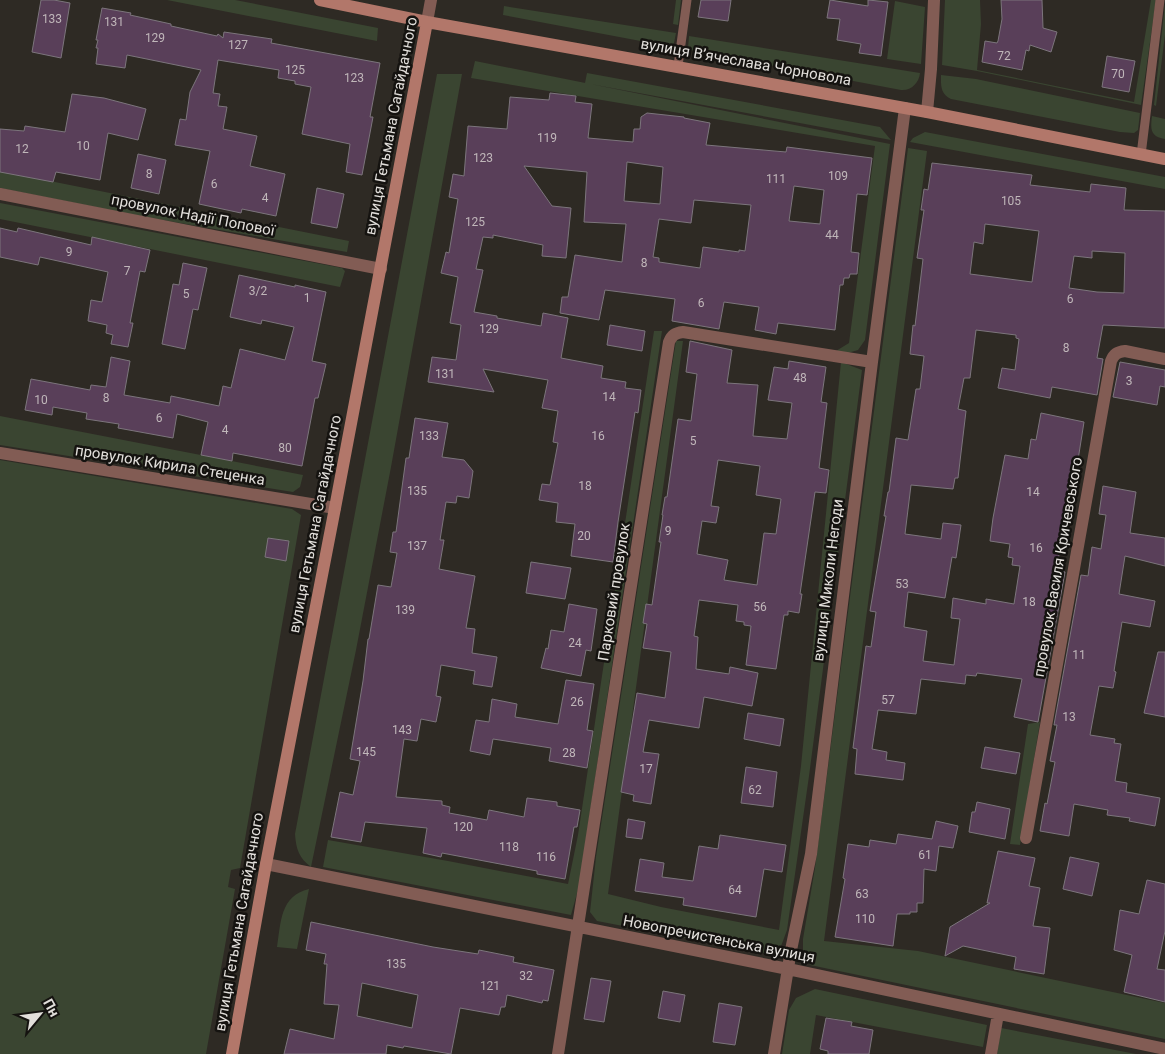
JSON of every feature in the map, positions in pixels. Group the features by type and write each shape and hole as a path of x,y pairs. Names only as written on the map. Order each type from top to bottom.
{"main road":[{"name":"вулиця Вʼячеслава Чорновола","path":"320,0 427,22 906,108 1165,159"},
{"name":"вулиця Гетьмана Сагайдачного","path":"232,1054 266,864 427,22"}],"street":[{"name":"вулиця Гетьмана Сагайдачного","path":"427,22 431,0"},
{"path":"927,112 934,0"},
{"name":"вулиця Миколи Негоди","path":"774,1054 788,969 811,854 872,362 906,108"},
{"name":"провулок Надії Попової","path":"0,194 380,268"},
{"name":"Парковий провулок","path":"558,1054 671,336 676,332 683,332 872,362"},
{"name":"провулок Василя Кричевського","path":"1026,838 1111,361 1119,352 1125,351 1165,359"},
{"name":"провулок Кирила Стеценка","path":"0,453 335,508"},
{"name":"Новопречистенська вулиця","path":"266,864 788,969 1165,1049"},
{"path":"991,1054 998,1014"}],"lane":[{"path":"678,66 688,0"},
{"path":"1141,155 1160,0"}],"green space":[{"path":"167,0 235,0 378,28 377,41"},
{"path":"676,0 681,0 678,25 673,24"},
{"path":"945,0 980,0 981,24 977,70 1134,102 1151,0 1156,0 1141,105 942,65"},
{"path":"895,1 925,7 921,64 887,59"},
{"path":"1165,4 1165,35 1156,106 1154,105"},
{"path":"504,6 676,33 674,43 671,46 667,46 503,15"},
{"path":"689,36 920,73 914,86 901,90 690,50 688,48"},
{"path":"475,61 890,144 865,340 858,350 844,354 836,351 849,343 875,146 471,78"},
{"path":"587,73 880,127 891,140 585,83"},
{"path":"437,74 462,74 391,467 356,650 311,867 299,853 295,834"},
{"path":"941,75 976,79 1140,113 1138,130 1134,133 1120,132 951,99 943,92"},
{"path":"1152,116 1165,119 1165,139 1157,137 1152,132"},
{"path":"925,132 1165,177 1165,189 910,142 913,138"},
{"path":"908,148 927,151 824,941 918,951 1165,1003 1165,1039 810,965 803,952 803,939 815,868"},
{"path":"0,171 349,241 347,252 140,216 0,188"},
{"path":"0,203 342,268 345,271 340,287 0,219"},
{"path":"654,331 662,331 579,886 571,915 323,867 328,840 568,884 578,835"},
{"path":"676,341 683,341 608,894 661,907 779,930 801,766 841,362 862,370 787,930 780,949 774,955 597,921 590,912 596,857"},
{"path":"0,416 303,475 300,487 293,492 0,445"},
{"path":"0,460 292,509 301,515 240,868 231,870 228,887 235,889 206,1054 0,1054"},
{"path":"1040,722 1020,845 1010,844 1028,724"},
{"path":"309,889 297,949 277,947 281,920 287,904 299,892"},
{"path":"815,989 987,1025 983,1047 816,1015 810,1054 782,1054 789,1010 796,998"},
{"path":"1001,1028 1136,1054 997,1054"}],"building":[{"path":"41,0 70,3 61,58 32,52"},
{"path":"701,0 731,0 728,21 698,17"},
{"path":"830,0 868,6 868,0 888,2 881,56 859,53 861,44 837,40 840,19 827,18"},
{"path":"1001,0 1042,0 1043,28 1057,32 1051,52 1030,45 1029,51 1026,50 1022,70 982,62 985,41 997,43 998,41 1002,19"},
{"path":"102,8 131,13 130,15 171,24 171,26 217,36 218,34 223,38 224,32 272,39 271,43 380,63 370,117 373,117 362,175 346,172 350,144 302,134 311,87 295,84 295,81 278,78 279,70 218,60 213,93 220,94 218,106 227,107 223,129 257,136 250,166 285,174 276,216 242,209 241,213 199,204 210,151 175,145 180,119 186,120 190,92 201,70 127,55 125,68 96,64 98,40 96,40"},
{"path":"1107,56 1135,61 1129,92 1102,87"},
{"path":"550,93 576,96 575,102 592,104 588,138 633,142 634,129 640,129 641,117 647,113 684,117 710,123 706,145 786,152 787,147 872,158 867,195 857,194 851,252 859,253 857,274 850,274 849,278 844,278 843,285 840,285 835,330 778,323 776,334 755,330 759,307 724,302 719,329 672,321 675,299 605,290 599,320 560,313 562,297 568,297 575,255 622,262 626,224 584,222 587,172 524,166 552,206 571,208 566,258 542,256 543,245 493,235 493,238 483,237 476,269 483,270 474,312 541,326 543,313 568,318 561,358 603,366 601,378 626,382 625,388 641,390 638,413 635,412 613,562 571,556 575,524 556,522 558,503 539,500 542,484 550,485 558,443 553,442 558,411 542,408 548,380 483,369 494,392 428,382 432,357 456,360 461,325 450,323 458,277 441,273 446,252 449,253 458,199 449,197 453,174 464,176 468,126 507,129 510,97 549,100","holes":["627,162 663,167 660,204 624,201","794,186 824,190 820,224 789,221","694,200 751,205 745,251 739,250 739,252 703,247 700,268 659,262 659,258 653,257 659,219 691,223"]},
{"path":"72,94 104,98 146,109 138,140 108,133 100,180 56,172 53,182 0,172 0,129 24,131 25,126 65,132"},
{"path":"138,154 166,160 159,194 131,188"},
{"path":"932,163 1032,175 1030,185 1090,192 1091,184 1126,188 1124,210 1165,211 1165,328 1103,325 1097,358 1103,359 1097,395 1052,387 1050,398 998,388 1002,368 1015,370 1019,339 1016,338 1016,335 976,330 970,378 964,378 958,409 966,411 958,478 955,478 953,489 911,485 905,534 941,539 943,523 961,525 956,558 952,557 945,598 908,592 904,627 927,631 923,661 954,665 960,619 951,618 953,598 986,604 986,599 1014,604 1020,566 1012,565 1013,558 1008,557 1010,544 990,541 993,518 1005,455 1028,459 1031,439 1036,440 1041,413 1084,422 1078,460 1073,459 1066,499 1073,500 1067,534 1062,533 1057,570 1065,572 1038,722 1014,717 1022,679 977,673 976,676 966,675 965,684 921,679 916,714 878,710 872,749 887,752 886,760 905,763 903,780 855,774 857,749 853,748 866,646 871,647 876,612 870,611 886,516 884,516 896,438 908,440 916,389 920,389 924,356 910,354 923,259 917,258 924,210 921,210 924,189 928,190","holes":["985,224 1039,231 1032,282 970,274 974,242 983,244","1092,251 1125,253 1124,293 1069,288 1074,256 1092,258"]},
{"path":"317,188 344,194 337,228 311,223"},
{"path":"0,228 17,232 18,228 91,245 92,237 150,250 145,272 140,271 130,323 133,323 128,347 111,344 113,335 106,333 107,325 88,321 91,300 102,302 108,272 40,257 38,265 0,257"},
{"path":"183,263 207,268 198,310 193,309 185,349 162,344 173,284 179,285"},
{"path":"239,275 326,292 312,361 326,364 318,398 315,398 302,466 233,453 232,461 201,455 208,422 177,414 173,438 118,428 119,424 86,419 87,413 53,407 52,415 25,410 31,379 90,390 91,385 106,387 111,357 130,361 124,395 170,403 171,396 219,406 223,386 231,388 240,349 285,360 294,327 262,320 261,324 230,317"},
{"path":"610,325 645,331 642,351 607,345"},
{"path":"690,341 732,350 727,383 758,385 753,436 787,439 792,403 768,400 774,367 788,369 789,361 826,367 821,402 827,403 819,468 829,470 826,493 815,492 799,613 788,611 788,615 784,615 776,669 746,665 751,626 744,625 744,622 736,621 738,605 699,600 694,636 698,637 696,669 729,674 730,667 758,673 752,706 704,697 699,728 649,720 643,752 659,754 651,804 633,801 634,795 621,792 637,693 665,698 671,652 643,648 647,624 643,623 646,604 652,605 661,542 659,542 662,515 665,497 667,497 678,419 691,421 697,374 686,372","holes":["718,460 760,466 756,495 781,499 776,534 764,533 757,585 724,580 728,560 697,554 702,521 716,523 719,507 711,506"]},
{"path":"1120,362 1165,370 1165,387 1160,386 1157,405 1113,397"},
{"path":"415,418 448,423 442,457 464,460 473,471 469,498 457,496 456,503 446,502 440,540 444,540 439,569 475,576 466,628 475,629 472,653 497,657 492,687 473,684 475,671 441,665 436,696 441,697 436,722 421,719 417,741 404,739 396,797 442,801 442,805 450,807 449,813 487,820 489,810 524,817 527,798 557,802 557,806 580,810 577,827 574,827 565,879 537,874 537,871 442,853 441,857 423,853 427,828 365,822 361,842 331,837 340,792 353,795 360,761 350,759 368,639 378,585 391,587 397,553 390,552 393,532 396,532 406,458 409,458"},
{"path":"1103,486 1136,492 1130,533 1165,538 1165,566 1125,556 1119,594 1155,601 1150,627 1122,622 1113,688 1099,686 1090,735 1115,739 1114,743 1121,744 1115,781 1127,783 1126,792 1160,798 1155,826 1129,821 1130,818 1107,815 1108,810 1074,804 1069,836 1040,831 1055,762 1050,761 1057,725 1054,725 1081,575 1088,576 1092,547 1101,549 1106,515 1099,514"},
{"path":"268,538 289,541 286,561 265,557"},
{"path":"531,562 571,568 565,599 526,593"},
{"path":"569,604 597,609 591,651 586,650 581,676 541,668 546,648 548,649 551,630 564,632"},
{"path":"1158,652 1165,652 1165,717 1144,713"},
{"path":"566,680 594,684 587,730 593,731 587,768 549,761 551,748 493,739 490,755 470,751 476,720 489,722 492,699 517,704 515,717 558,724"},
{"path":"748,713 784,719 780,746 744,739"},
{"path":"985,747 1020,753 1016,774 981,768"},
{"path":"746,767 777,772 773,807 741,803"},
{"path":"977,802 1010,809 1005,839 969,832 972,812 975,812"},
{"path":"628,819 645,822 642,839 626,837"},
{"path":"936,821 958,826 953,848 939,846 936,871 924,869 923,903 917,903 917,912 897,914 893,946 835,937 845,879 843,878 848,844 869,847 870,840 896,844 898,834 932,839"},
{"path":"720,835 786,845 782,872 764,869 756,917 683,905 684,898 635,891 640,859 664,863 662,877 693,881 699,846 718,849"},
{"path":"998,851 1035,858 1029,886 1040,888 1033,926 1050,928 1044,974 1014,969 1016,957 963,946 945,956 950,927 990,903 987,903"},
{"path":"1070,857 1099,863 1092,896 1063,889"},
{"path":"1147,880 1165,884 1165,931 1157,969 1165,970 1165,1002 1124,992 1132,955 1114,950 1120,910 1139,914"},
{"path":"311,922 433,947 478,954 479,950 514,957 513,962 554,970 548,1001 543,1000 542,1003 507,995 505,1007 501,1007 499,1015 460,1008 451,1054 387,1045 386,1054 284,1054 290,1029 334,1039 339,1005 324,1004 327,964 324,964 326,954 306,950","holes":["362,983 418,995 412,1028 357,1016"]},
{"path":"591,978 611,981 604,1022 584,1019"},
{"path":"663,991 685,995 680,1022 658,1018"},
{"path":"719,1003 742,1007 735,1045 713,1042"},
{"path":"826,1018 852,1022 851,1026 873,1030 869,1054 828,1054 828,1051 820,1049"}]}
